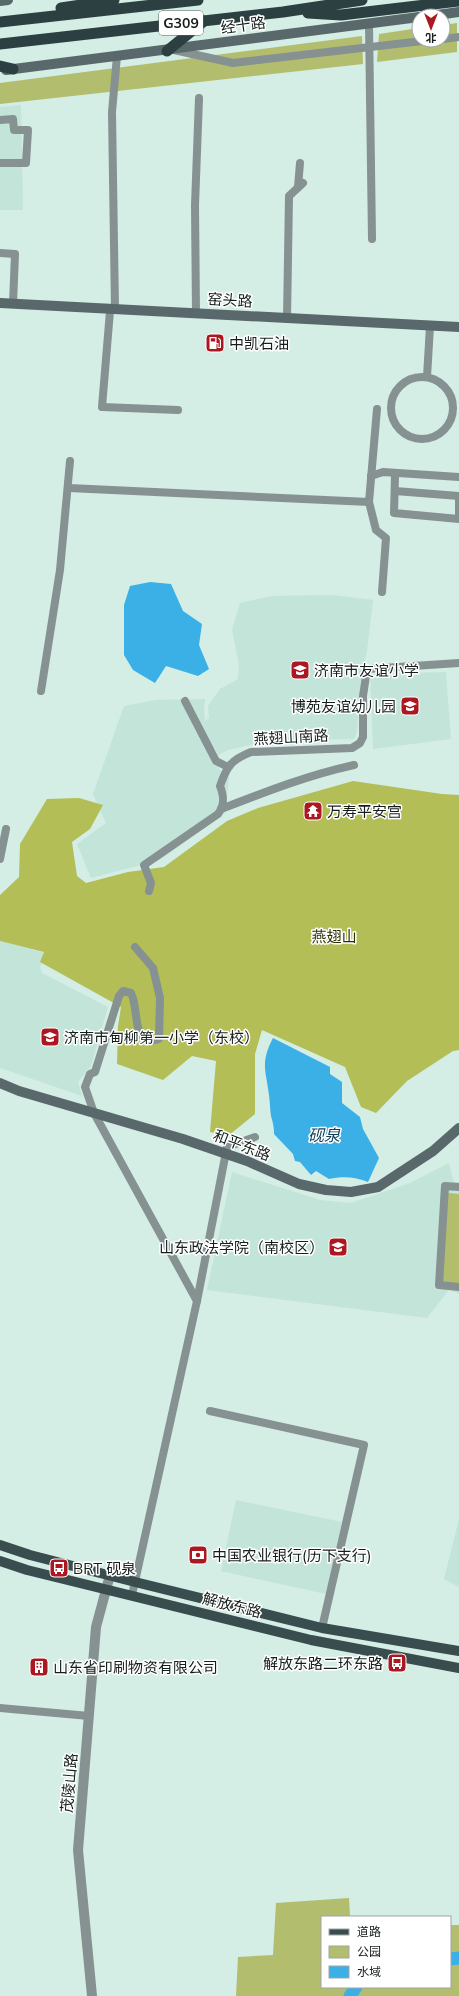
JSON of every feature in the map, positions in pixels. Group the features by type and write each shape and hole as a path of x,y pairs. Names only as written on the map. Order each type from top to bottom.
{"highway":[{"path":"0,22 114,0"},
{"name":"G309","path":"0,22 198,0"},
{"name":"经十路","path":"0,44 283,12 362,0"},
{"path":"283,12 341,15 459,1"},
{"path":"170,50 204,21"},
{"path":"0,66 13,69"}],"main road":[{"path":"0,1 8,0"},
{"name":"经十路","path":"0,70 170,50 411,18"},
{"name":"窑头路","path":"0,303 459,327"},
{"name":"和平东路","path":"0,1083 19,1091 183,1139 226,1155 248,1161 299,1184 326,1190 351,1192 378,1187 433,1151 459,1128"},
{"name":"解放东路","path":"0,1545 30,1555 322,1628 459,1651"},
{"name":"解放东路","path":"0,1561 27,1570 311,1640 459,1668"}],"street":[{"path":"369,24 372,239"},
{"path":"170,50 233,63 411,43"},
{"path":"117,56 112,112 112,310 102,407 178,410"},
{"path":"196,314 195,205 199,98"},
{"path":"0,120 13,119 14,130 28,130 26,163 0,163"},
{"path":"287,319 288,196 300,185 300,164"},
{"path":"0,254 15,254 13,304"},
{"path":"427,377 430,326"},
{"path":"416,377 427,377 437,380 445,386 451,395 454,405 453,416 448,426 441,433 431,438 421,439 411,437 399,428 392,415 391,405 396,391 407,380 416,377"},
{"path":"377,409 369,502 376,530 386,538 382,592"},
{"path":"41,691 60,570 69,488 70,461"},
{"path":"371,476 383,472 459,477"},
{"path":"395,476 394,514 459,519 459,500"},
{"path":"69,488 369,502"},
{"path":"394,491 459,496"},
{"name":"燕翅山南路","path":"221,809 224,797 220,786 228,767 238,757 251,752 352,748 360,744 363,737 363,696 366,669 459,663"},
{"path":"185,701 216,761 228,767"},
{"path":"149,891 151,883 144,865 218,814 221,809 283,784 319,772 354,765"},
{"path":"0,859 6,828"},
{"path":"135,946 152,968 160,998 160,1039 152,1041 143,1039 139,1034 135,1001 131,993 123,991 119,996 95,1072 90,1074 85,1087 94,1113 197,1301"},
{"path":"132,1595 197,1301 227,1146 255,1137"},
{"path":"459,1187 445,1186 439,1285 459,1287"},
{"path":"210,1411 364,1445 322,1628"},
{"name":"茂陵山路","path":"92,1996 78,1850 96,1627 110,1575"},
{"path":"0,1708 89,1716"}],"shaded area":[{"path":"21,105 23,210 0,210 0,107"},
{"path":"332,595 373,600 367,651 361,677 357,732 354,739 268,741 228,750 218,755 213,745 219,769 229,778 225,813 160,860 91,878 77,844 106,823 93,794 124,706 156,700 205,699 205,721 209,718 208,706 220,689 238,679 239,664 232,630 240,603 271,596"},
{"name":"博苑友谊幼儿园","path":"446,672 451,739 373,749 370,674"},
{"name":"济南市甸柳第一小学（东校）","path":"0,941 45,953 40,967 42,973 108,1007 91,1066 78,1082 82,1096 0,1068"},
{"name":"山东政法学院（南校区）","path":"449,1163 454,1182 459,1182 459,1294 449,1290 427,1318 207,1290 232,1172 320,1200 351,1203 410,1183"},
{"path":"236,1500 342,1522 326,1594 221,1571"},
{"path":"459,1519 459,1587 444,1579"}],"green space":[{"path":"457,23 457,52 377,62 379,34 411,29 411,48 451,48 451,24"},
{"path":"362,36 363,64 0,104 0,83"},
{"name":"燕翅山","path":"353,781 442,794 459,795 459,1050 453,1051 407,1081 376,1113 361,1107 345,1067 262,1030 255,1054 255,1114 228,1136 210,1132 216,1061 192,1056 163,1080 117,1064 118,1026 121,1007 40,962 44,952 0,941 0,895 19,877 20,844 47,799 79,798 103,805 90,829 72,842 77,876 86,883 128,872 164,867 227,821 258,808"},
{"path":"441,1192 459,1194 459,1289 437,1286"},
{"path":"349,1898 350,1916 321,1916 321,1988 451,1988 451,1925 459,1925 459,1996 236,1996 238,1957 273,1955 276,1903"}],"water":[{"path":"150,582 171,584 183,611 202,624 199,645 209,669 198,676 166,666 155,683 133,670 124,655 124,605 130,586"},
{"name":"砚泉","path":"273,1038 330,1067 330,1074 342,1082 342,1103 360,1117 363,1129 379,1158 368,1182 349,1178 329,1179 316,1171 311,1175 300,1162 295,1161 293,1154 274,1134 265,1066 266,1054"}],"waterway":[{"path":"451,1959 459,1958"},
{"path":"350,1996 355,1988"}],"place":[{"name":"中凯石油","path":"215,343"},
{"name":"济南市友谊小学","path":"300,670"},
{"name":"博苑友谊幼儿园","path":"410,706"},
{"name":"万寿平安宫","path":"313,811"},
{"name":"济南市甸柳第一小学（东校）","path":"50,1037"},
{"name":"山东政法学院（南校区）","path":"338,1247"},
{"name":"中国农业银行(历下支行)","path":"198,1555"},
{"name":"BRT 砚泉","path":"59,1568"},
{"name":"解放东路二环东路","path":"397,1663"},
{"name":"山东省印刷物资有限公司","path":"39,1667"}]}
